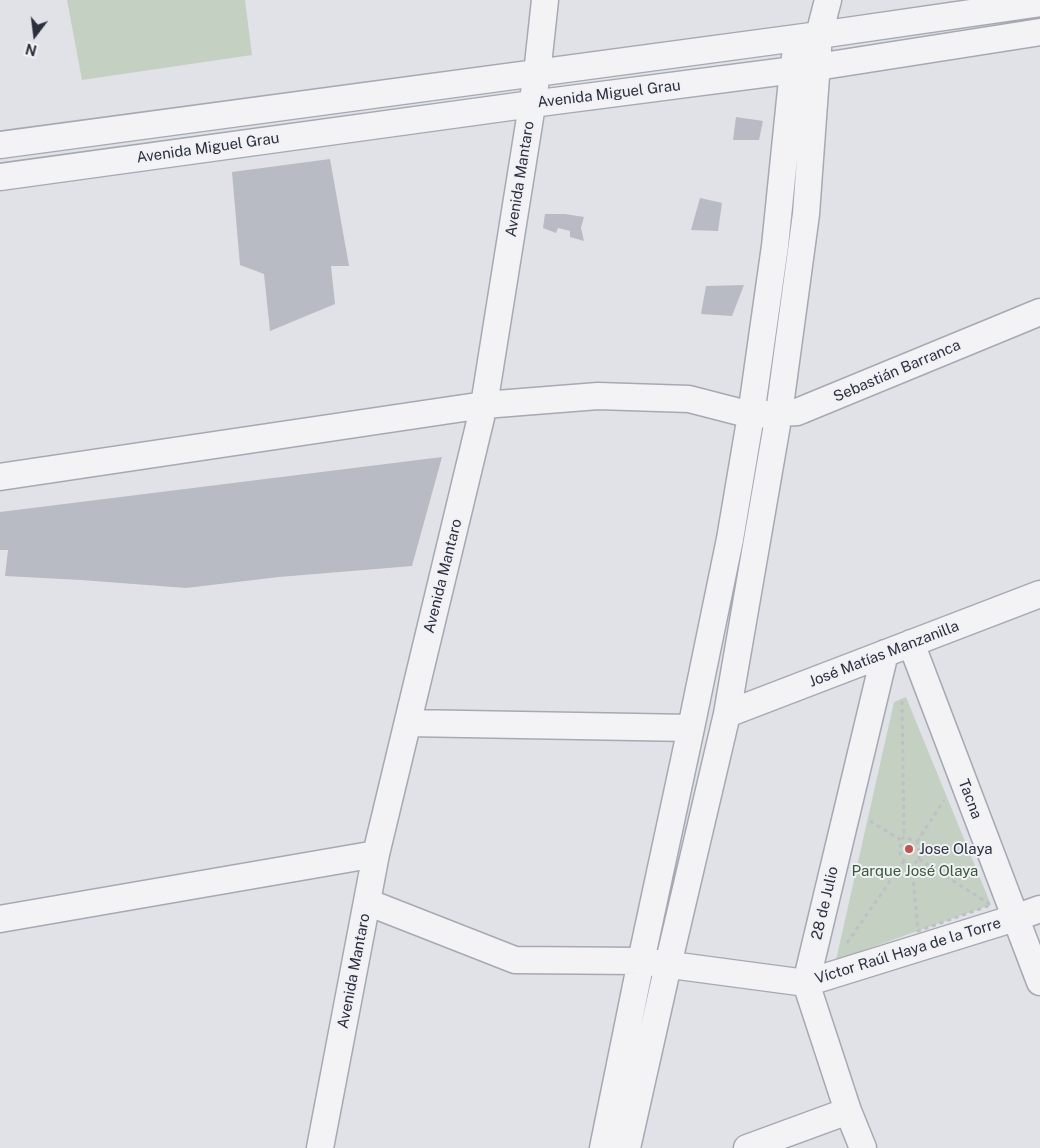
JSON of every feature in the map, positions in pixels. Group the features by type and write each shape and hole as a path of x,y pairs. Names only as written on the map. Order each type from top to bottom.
{"street":[{"name":"Avenida Mantaro","path":"320,1148 376,854 484,406 532,104 545,0"},
{"path":"603,1148 640,961 730,539 809,37 828,0"},
{"name":"Avenida Miguel Grau","path":"0,145 809,37 1040,3"},
{"name":"Avenida Miguel Grau","path":"0,177 805,68 1040,32"},
{"path":"627,1148 727,714 779,413 806,214 805,68"},
{"name":"Sebastián Barranca","path":"0,477 484,406 598,396 689,399 751,415 797,412 1040,312"},
{"name":"José Matías Manzanilla","path":"727,714 1040,594"},
{"name":"Tacna","path":"912,643 1040,982"},
{"name":"28 de Julio","path":"806,983 885,653"},
{"path":"408,723 691,728"},
{"path":"0,919 376,854"},
{"name":"Víctor Raúl Haya de la Torre","path":"367,902 515,960 640,961 806,983 1040,909"},
{"path":"806,983 848,1111 863,1148"},
{"path":"746,1148 848,1111"}],"path":[{"path":"902,696 906,704"},
{"path":"896,715 902,696"},
{"path":"902,696 902,839 900,854 904,861 912,866"},
{"path":"912,866 919,859 917,842 949,792"},
{"path":"865,829 867,820 902,839 917,842"},
{"path":"919,859 991,905"},
{"path":"847,943 904,861"},
{"path":"912,866 918,931 991,905"},
{"path":"988,896 991,905"}],"green space":[{"path":"67,0 245,0 252,55 82,80"},
{"name":"Parque José Olaya","path":"906,697 991,905 836,960 894,702"}],"building":[{"path":"736,117 763,121 759,140 733,140"},
{"path":"330,159 349,266 331,266 335,304 270,331 264,274 240,265 232,172"},
{"path":"700,198 722,203 718,231 691,230"},
{"path":"545,214 565,214 584,217 581,228 584,241 570,237 570,231 558,228 556,233 543,228"},
{"path":"744,285 732,316 701,314 706,286"},
{"path":"442,457 412,566 279,577 186,588 5,576 8,550 0,550 0,512"}],"place":[{"name":"Jose Olaya","path":"909,849"}]}
